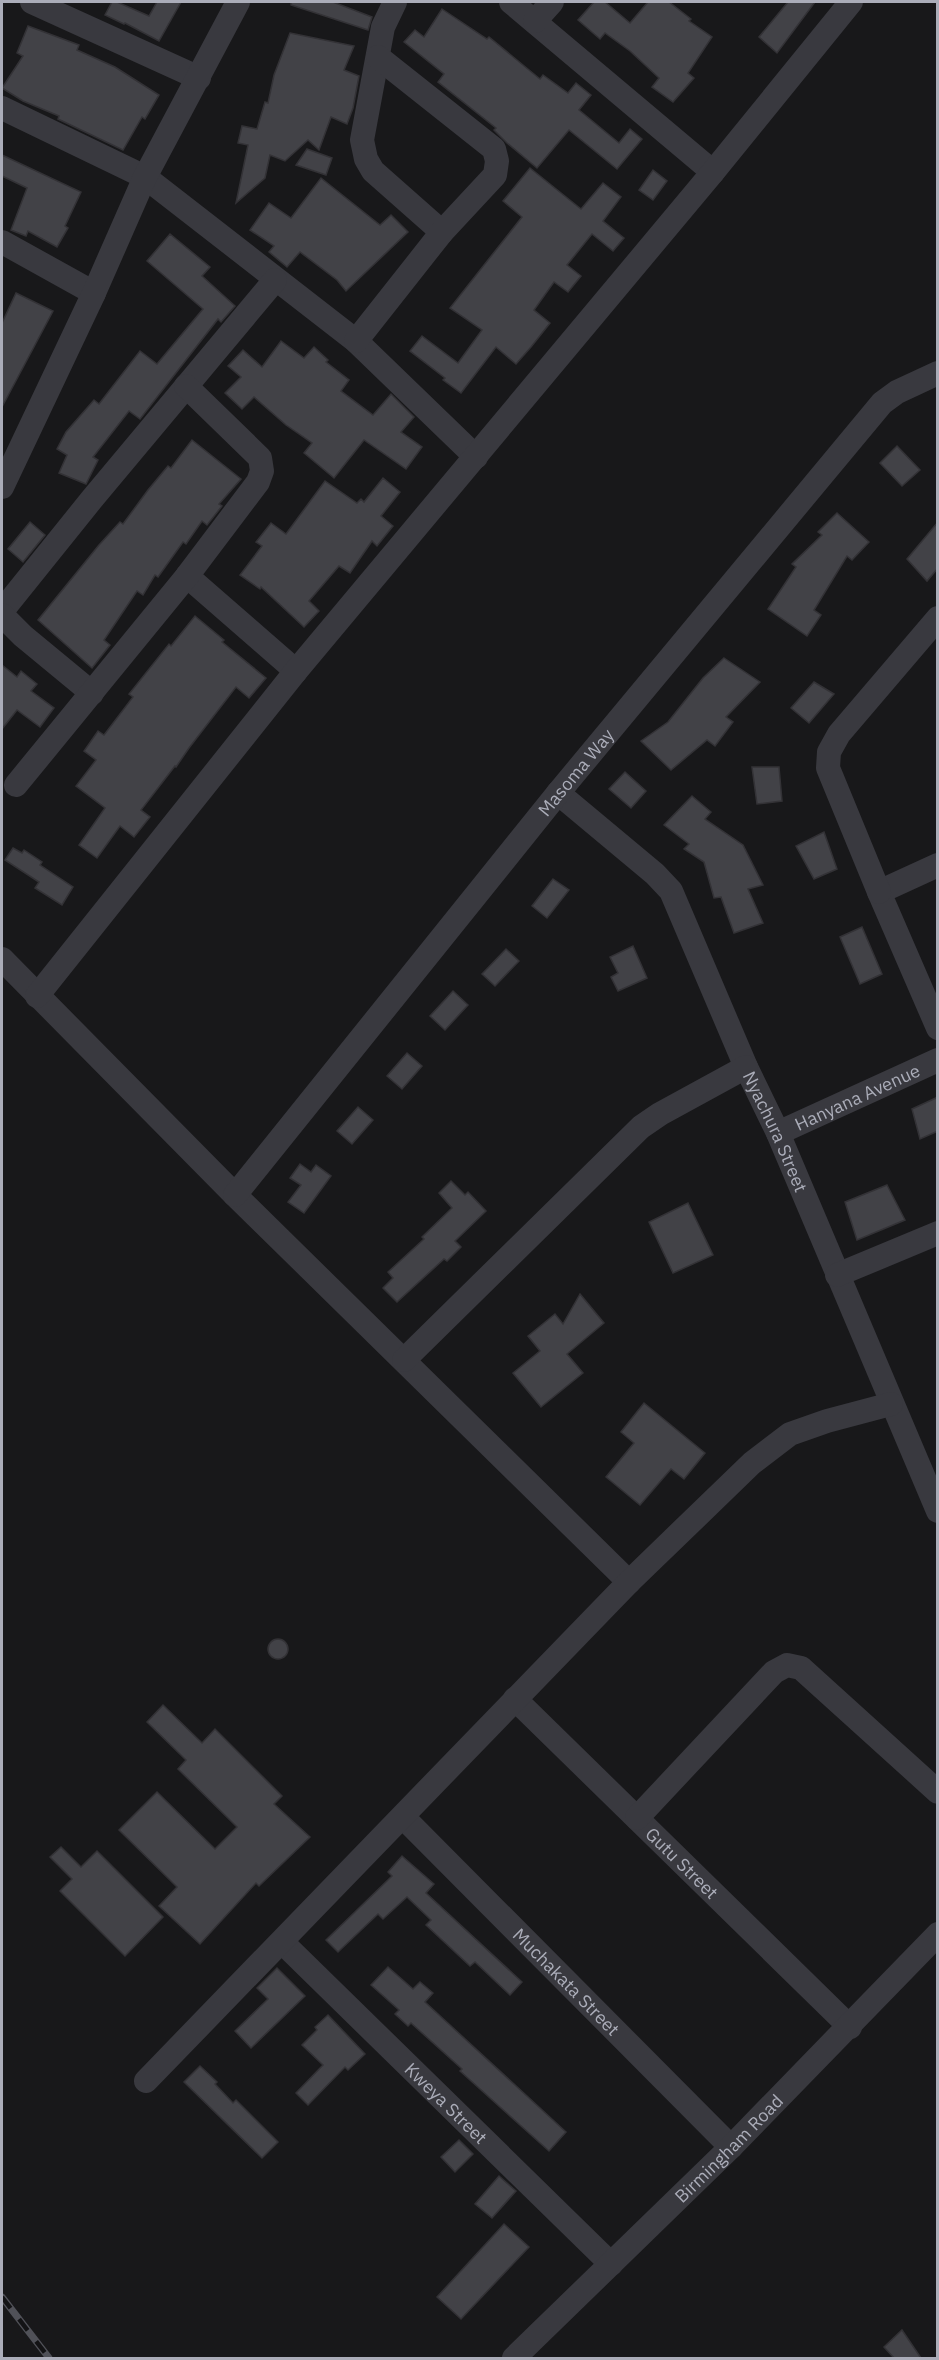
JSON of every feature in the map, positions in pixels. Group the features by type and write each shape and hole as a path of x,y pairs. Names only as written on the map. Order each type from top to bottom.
{"street":[{"path":"32,2 62,9 199,78"},
{"path":"2,487 94,293 145,177 238,2"},
{"path":"395,2 383,27 362,140 366,159 373,171 442,232"},
{"path":"511,2 713,172"},
{"path":"535,21 552,2"},
{"path":"37,996 296,671 713,172 850,2"},
{"path":"356,341 442,232 495,175 497,161 494,149 378,57"},
{"path":"2,108 145,177 356,341 476,456"},
{"path":"2,242 94,293"},
{"path":"92,693 23,636 2,613 275,280"},
{"name":"Masoma Way","path":"235,1195 558,793 882,403 897,392 938,373"},
{"path":"16,785 187,576 258,482 262,471 260,458 186,386"},
{"path":"187,576 296,671"},
{"path":"938,618 839,735 829,752 828,768 938,1028"},
{"name":"Nyachura Street","path":"558,793 656,874 671,891 746,1067 778,1133 938,1511"},
{"path":"879,892 938,865"},
{"path":"2,959 235,1195 628,1582"},
{"name":"Hanyana Avenue","path":"778,1133 938,1060"},
{"path":"404,1360 641,1127 660,1114 746,1067"},
{"path":"837,1275 938,1233"},
{"path":"146,2080 628,1582 752,1463 790,1434 827,1420 891,1404"},
{"path":"637,1818 774,1672 787,1665 801,1668 938,1792"},
{"name":"Gutu Street","path":"515,1700 850,2026"},
{"name":"Muchakata Street","path":"403,1816 731,2146"},
{"name":"Birmingham Road","path":"514,2358 731,2146 938,1934"},
{"name":"Kweya Street","path":"282,1942 611,2264"}],"building":[{"path":"112,2 149,16 157,2 181,2 159,41 105,15"},
{"path":"291,2 333,2 372,17 368,30 291,5"},
{"path":"594,2 605,2 630,23 648,2 669,2 691,19 689,21 712,37 688,73 694,78 673,102 652,87 659,78 630,51 605,33 600,39 578,20"},
{"path":"788,2 815,2 777,53 759,37"},
{"path":"442,9 487,39 489,37 540,79 543,75 568,93 576,83 591,95 579,110 619,143 630,129 642,139 617,169 569,130 537,168 507,143 494,130 496,128 438,82 444,74 404,42 415,30 424,37"},
{"path":"28,26 79,45 77,50 115,67 159,95 145,119 142,117 123,150 58,119 59,116 23,101 2,88 23,56 17,53"},
{"path":"290,33 354,46 344,70 359,76 353,108 347,124 331,117 319,150 308,140 285,161 270,155 265,178 236,203 248,145 238,143 242,126 257,129 265,102 268,103 274,75"},
{"path":"307,149 332,158 326,175 296,165"},
{"path":"2,155 81,192 65,226 68,228 57,247 28,231 26,236 11,230 27,188 2,176"},
{"path":"530,168 581,209 603,183 621,197 603,221 624,238 613,251 592,234 567,265 581,276 568,292 554,282 534,310 550,323 531,347 516,364 496,347 461,393 410,351 422,336 458,363 482,330 450,308 522,217 503,201"},
{"path":"653,170 667,181 653,200 639,190"},
{"path":"321,178 380,225 391,215 408,232 346,291 337,280 300,252 287,267 269,252 274,246 250,230 269,203 291,218"},
{"path":"170,234 210,267 202,276 235,306 221,322 218,319 140,419 129,411 93,457 98,460 86,484 59,473 67,455 57,449 66,432 94,400 99,404 140,351 157,364 203,309 147,261"},
{"path":"16,293 53,311 2,407 2,323"},
{"path":"281,341 304,358 314,347 328,360 326,362 349,380 341,391 373,415 391,394 414,417 401,432 422,447 406,469 364,440 334,478 304,453 312,443 286,425 254,397 242,409 225,393 241,377 228,366 243,350 262,367"},
{"path":"192,440 241,479 219,504 222,506 207,525 202,521 186,544 183,542 158,577 155,575 143,595 137,591 104,640 110,645 92,668 38,620 99,545 120,522 123,524 148,490 168,466 171,468"},
{"path":"897,446 920,470 902,486 880,463"},
{"path":"383,478 400,492 381,516 393,526 377,546 372,541 350,573 339,566 309,601 319,611 304,627 261,587 260,589 240,575 262,546 256,542 271,523 286,534 325,481 357,503 361,499 364,502"},
{"path":"837,513 869,542 852,560 847,556 814,610 821,615 807,636 768,609 796,567 792,564 822,535 818,532"},
{"path":"30,522 45,535 23,562 8,549"},
{"path":"938,522 938,568 927,581 907,559"},
{"path":"195,616 224,640 222,642 266,678 249,698 236,687 141,810 150,817 134,837 120,826 97,858 79,845 105,808 76,786 96,760 84,751 98,731 104,735 133,697 129,694"},
{"path":"724,658 760,682 726,717 733,722 715,746 707,740 671,770 641,741 668,722 703,678"},
{"path":"2,665 17,677 21,671 37,684 31,691 54,708 40,727 17,710 2,729"},
{"path":"814,682 834,694 809,723 791,708"},
{"path":"752,767 779,767 782,801 757,804"},
{"path":"625,772 646,791 631,808 609,789"},
{"path":"692,796 711,812 705,819 743,845 763,885 748,889 763,923 734,933 721,897 714,898 704,862 684,849 689,844 664,825"},
{"path":"824,832 837,869 814,879 796,846"},
{"path":"13,848 22,853 24,850 42,862 40,865 73,887 62,905 35,888 39,882 5,860"},
{"path":"553,879 569,890 547,918 532,906"},
{"path":"862,927 882,974 860,984 840,937"},
{"path":"633,946 647,978 618,991 611,977 618,973 610,957"},
{"path":"506,949 519,961 495,986 482,974"},
{"path":"453,991 468,1005 445,1030 430,1016"},
{"path":"407,1053 422,1066 402,1089 387,1076"},
{"path":"938,1097 938,1131 920,1139 912,1109"},
{"path":"358,1107 373,1120 352,1144 337,1131"},
{"path":"300,1164 311,1172 316,1165 331,1176 304,1213 288,1202 301,1185 290,1178"},
{"path":"451,1181 465,1195 468,1192 486,1211 455,1241 461,1247 447,1261 444,1259 397,1302 383,1288 393,1278 388,1272 424,1239 422,1237 452,1208 439,1193"},
{"path":"887,1185 905,1220 857,1240 845,1202"},
{"path":"688,1203 713,1255 673,1273 649,1222"},
{"path":"580,1294 604,1323 567,1354 583,1373 541,1407 513,1373 540,1351 528,1336 555,1314 563,1324"},
{"path":"644,1403 705,1453 684,1479 671,1469 640,1505 606,1477 634,1443 621,1432"},
{"path":"274,1639 282,1639 288,1645 288,1653 282,1659 274,1659 268,1653 268,1645"},
{"path":"163,1705 202,1743 215,1729 282,1796 274,1804 310,1837 259,1886 256,1883 200,1944 159,1906 177,1887 119,1830 157,1792 215,1849 237,1827 178,1769 186,1760 147,1722"},
{"path":"61,1847 81,1867 97,1851 163,1917 125,1956 60,1891 72,1879 50,1857"},
{"path":"402,1856 434,1884 426,1893 522,1982 510,1995 475,1962 470,1966 426,1925 431,1920 407,1897 383,1919 378,1914 338,1952 326,1940 392,1876 388,1872"},
{"path":"388,1967 413,1989 420,1982 433,1993 425,2002 566,2132 549,2151 460,2071 462,2069 411,2023 408,2026 395,2014 399,2010 371,1985"},
{"path":"277,1968 305,1996 251,2048 235,2031 268,1999 257,1988"},
{"path":"328,2015 365,2054 348,2070 345,2067 308,2105 296,2093 323,2065 302,2045 317,2030 315,2027"},
{"path":"200,2066 217,2082 215,2084 233,2103 236,2100 278,2142 262,2158 184,2082"},
{"path":"459,2140 473,2154 455,2172 441,2157"},
{"path":"499,2176 516,2191 492,2218 475,2204"},
{"path":"504,2224 529,2247 461,2319 437,2297"},
{"path":"902,2330 921,2358 894,2358 884,2347"}],"railway":[{"path":"2,2297 49,2358"}]}
